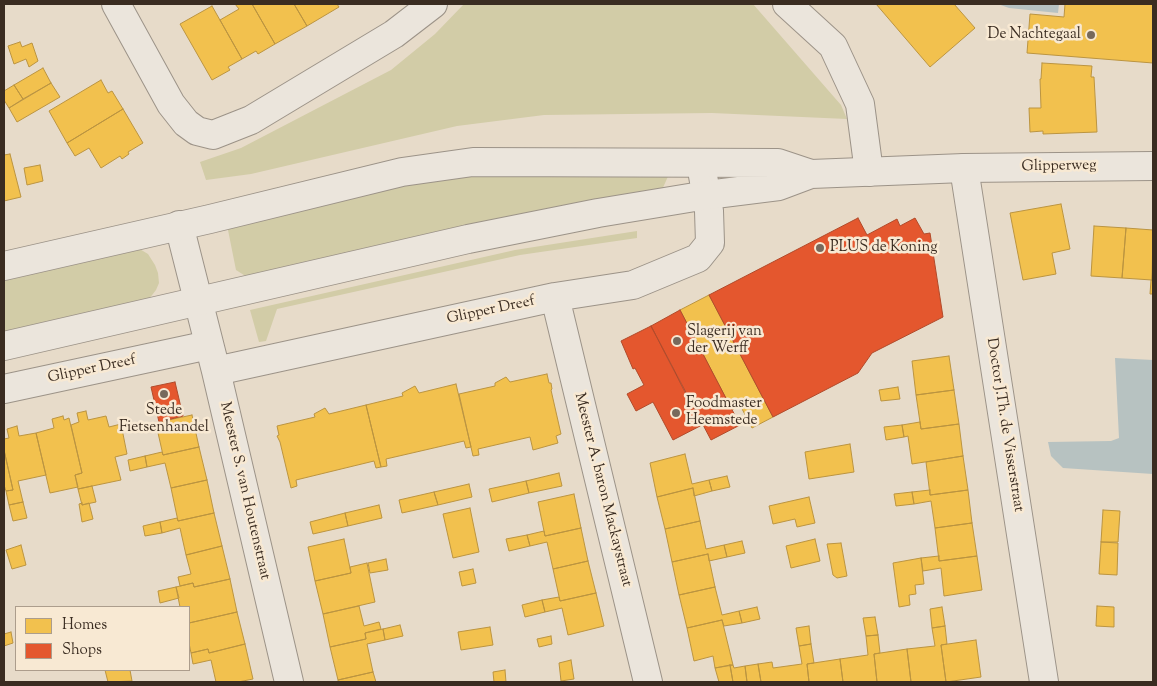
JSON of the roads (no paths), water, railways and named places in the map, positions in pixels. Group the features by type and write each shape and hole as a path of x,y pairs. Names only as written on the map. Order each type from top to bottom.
{"street":[{"path":"116,4 171,104 186,123 197,131 213,135 251,120 394,34 432,4"},
{"path":"787,4 833,46 860,104 869,172"},
{"path":"4,266 402,172 473,162 778,163 811,174"},
{"name":"Glipper Dreef","path":"216,371 555,297 633,285 698,258 710,244 707,195 701,164"},
{"name":"Glipperweg","path":"964,168 1153,166"},
{"path":"4,346 468,239 598,213 707,195 779,186 811,174 964,168"},
{"name":"Doctor J.Th. de Visserstraat","path":"964,168 1044,682"},
{"path":"179,226 198,301"},
{"name":"Meester A. baron Mackaystraat","path":"555,297 648,682"},
{"name":"Meester S. van Houtenstraat","path":"198,301 289,682"},
{"name":"Glipper Dreef","path":"4,388 209,345"}],"place":[{"name":"De Nachtegaal","path":"1091,35"},
{"name":"PLUS de Koning","path":"820,248"},
{"name":"Slagerij van der Werff","path":"677,341"},
{"name":"Stede Fietsenhandel","path":"164,394"},
{"name":"Foodmaster Heemstede","path":"676,413"}]}
